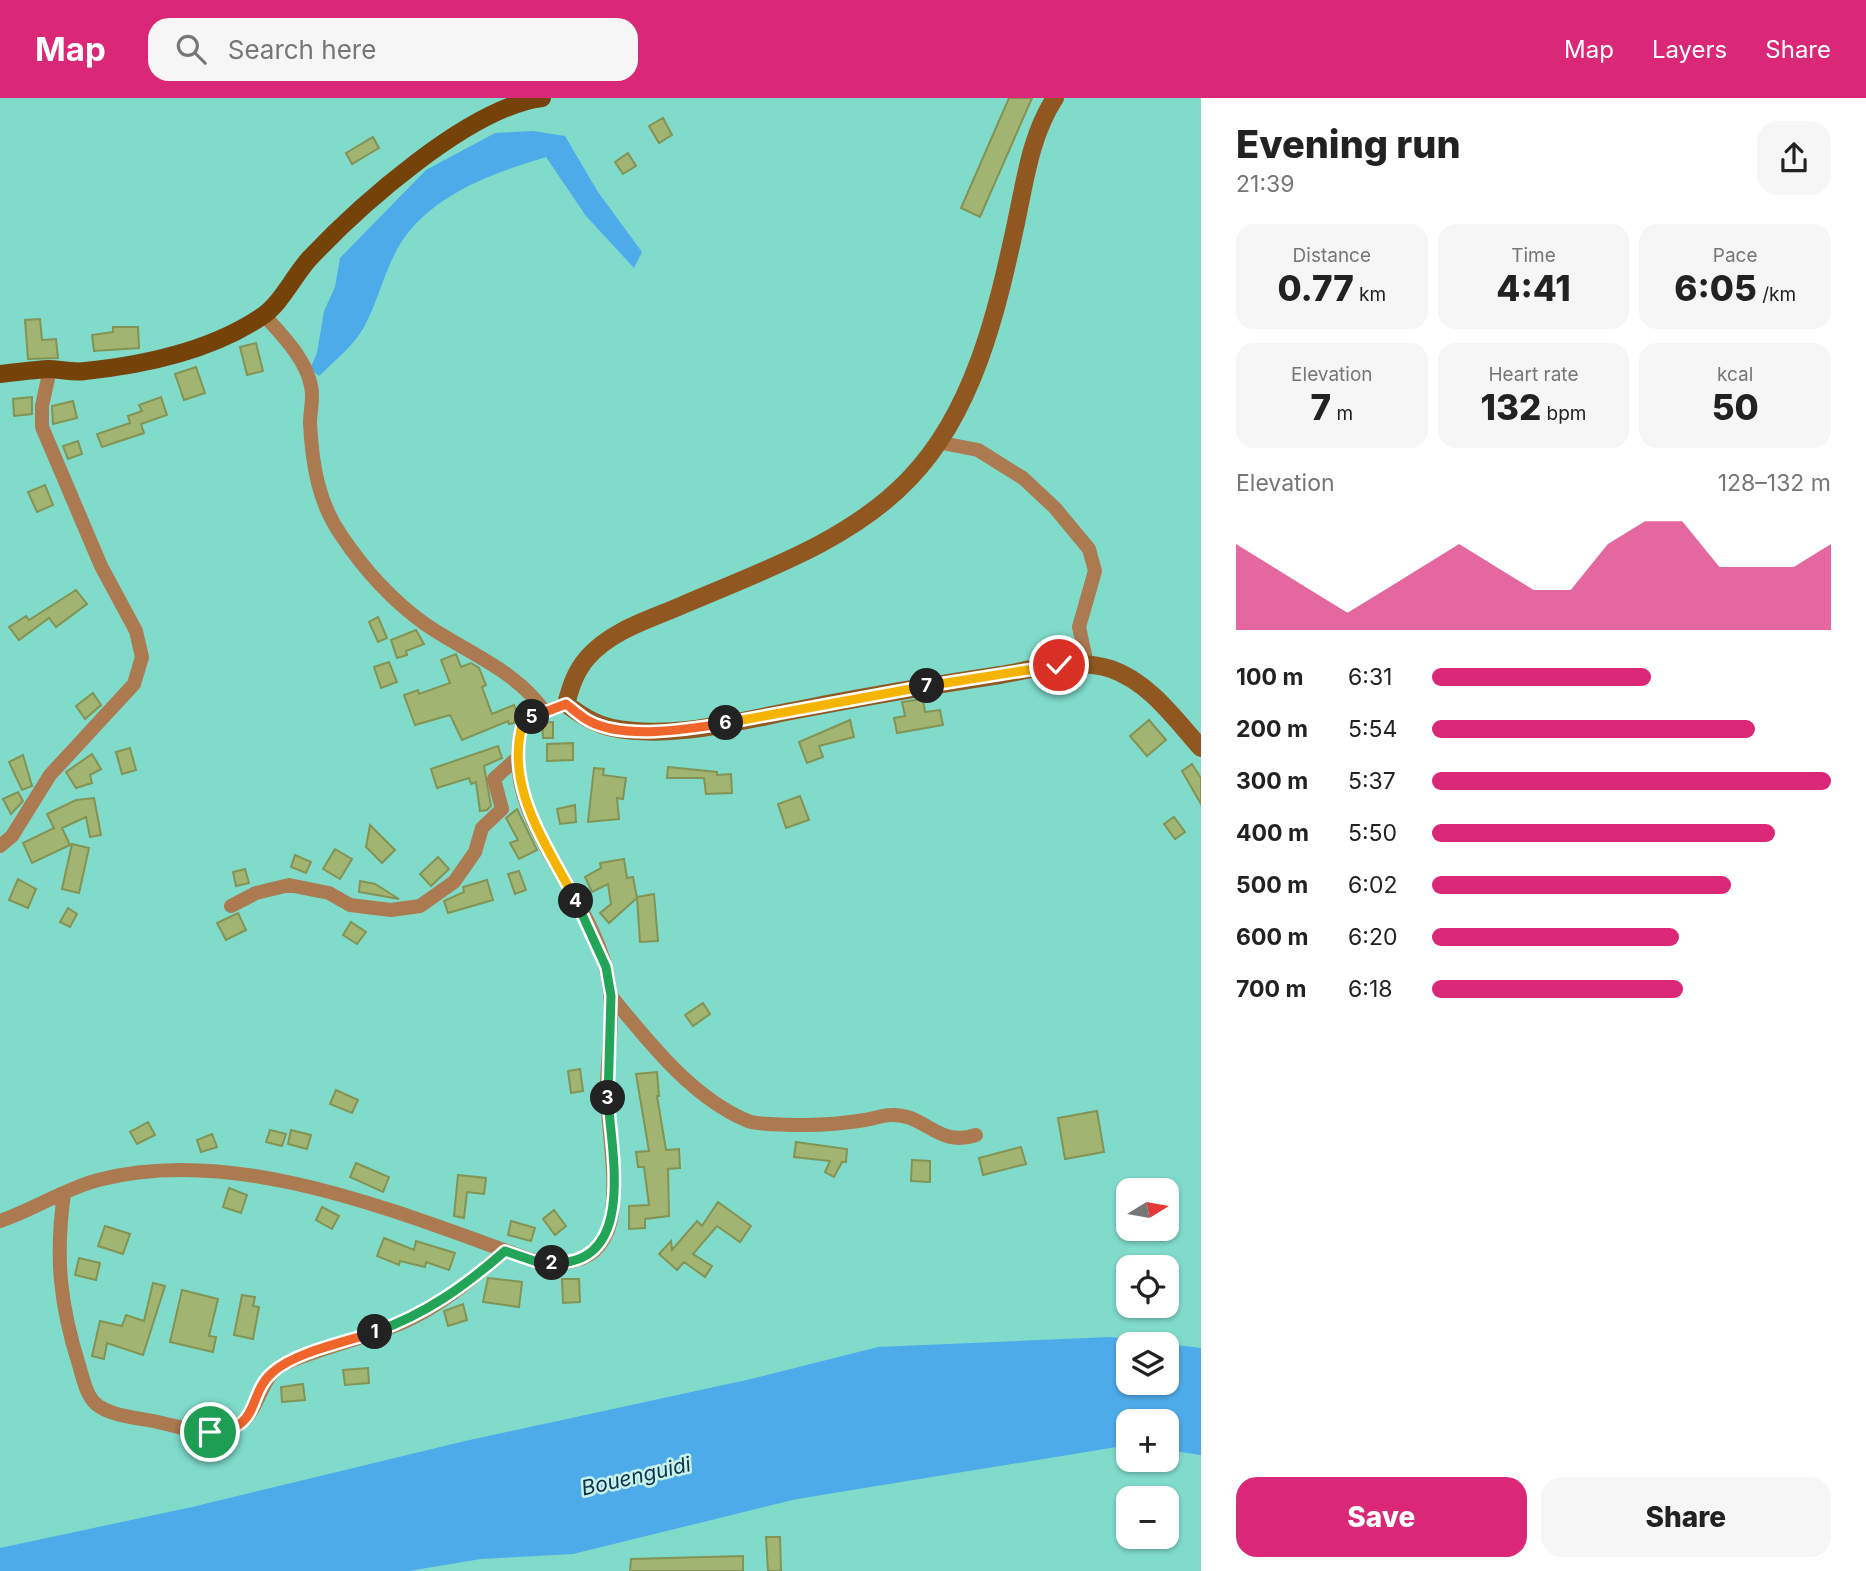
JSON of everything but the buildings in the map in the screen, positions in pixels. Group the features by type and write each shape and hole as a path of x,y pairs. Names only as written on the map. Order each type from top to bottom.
{"main road":[{"path":"0,374 50,369 82,372 152,359 232,334 264,315 301,268 342,223 385,186 476,125 513,105 542,98"},
{"path":"1055,98 1046,111 1033,146 1000,297 963,396 937,442 912,477 881,506 841,532 622,631 589,657 572,679 566,704 590,722 614,729 686,729 900,690 1059,665 1087,664 1109,668 1133,679 1161,703 1201,748"}],"street":[{"path":"264,315 308,374 312,387 310,419 315,473 327,510 341,536 385,589 425,624 520,681 545,712"},
{"path":"0,846 12,836 50,775 134,684 142,657 136,631 101,566 42,427 42,406 50,369"},
{"path":"937,442 978,450 1010,470 1047,500 1089,550 1096,571 1080,627 1087,664"},
{"path":"0,1222 96,1181 135,1173 206,1169 242,1173 335,1195 540,1263 567,1264 587,1256 599,1246 610,1228 614,1182 607,1086 611,996 606,967 593,935 529,815 517,758 524,719 566,704"},
{"path":"231,906 256,893 289,886 329,893 350,905 391,910 420,906 445,890 464,870 482,828 502,809 494,779 517,758"},
{"path":"611,996 648,1040 686,1077 716,1102 750,1122 815,1125 890,1115 911,1118 942,1136 955,1139 976,1135"},
{"path":"64,1194 58,1253 60,1277 65,1317 89,1395 102,1408 191,1430 222,1431 234,1427 254,1408 263,1384 273,1371 310,1354 407,1321 466,1284 505,1251"}],"water":[{"path":"533,131 565,136 598,192 642,252 634,268 586,216 546,157 473,184 425,215 402,240 395,252 359,335 319,376 310,369 317,353 324,311 335,287 340,258 426,170 495,133"},
{"name":"Bouenguidi","path":"1110,1337 1116,1338 1116,1395 1179,1395 1179,1345 1201,1348 1201,1455 1179,1452 1179,1409 1116,1409 1116,1447 797,1499 573,1554 481,1559 409,1571 0,1571 0,1548 192,1507 465,1441 751,1379 878,1347"}],"route":[{"path":"210,1432 234,1427 247,1418 263,1384 273,1371 310,1354 407,1321 466,1284 505,1251 540,1263 567,1264 587,1256 599,1246 610,1228 614,1182 607,1086 611,996 606,967 593,935 529,815 517,758 518,736 524,719 566,704 590,722 614,729 686,729 900,690 1059,665"}]}
